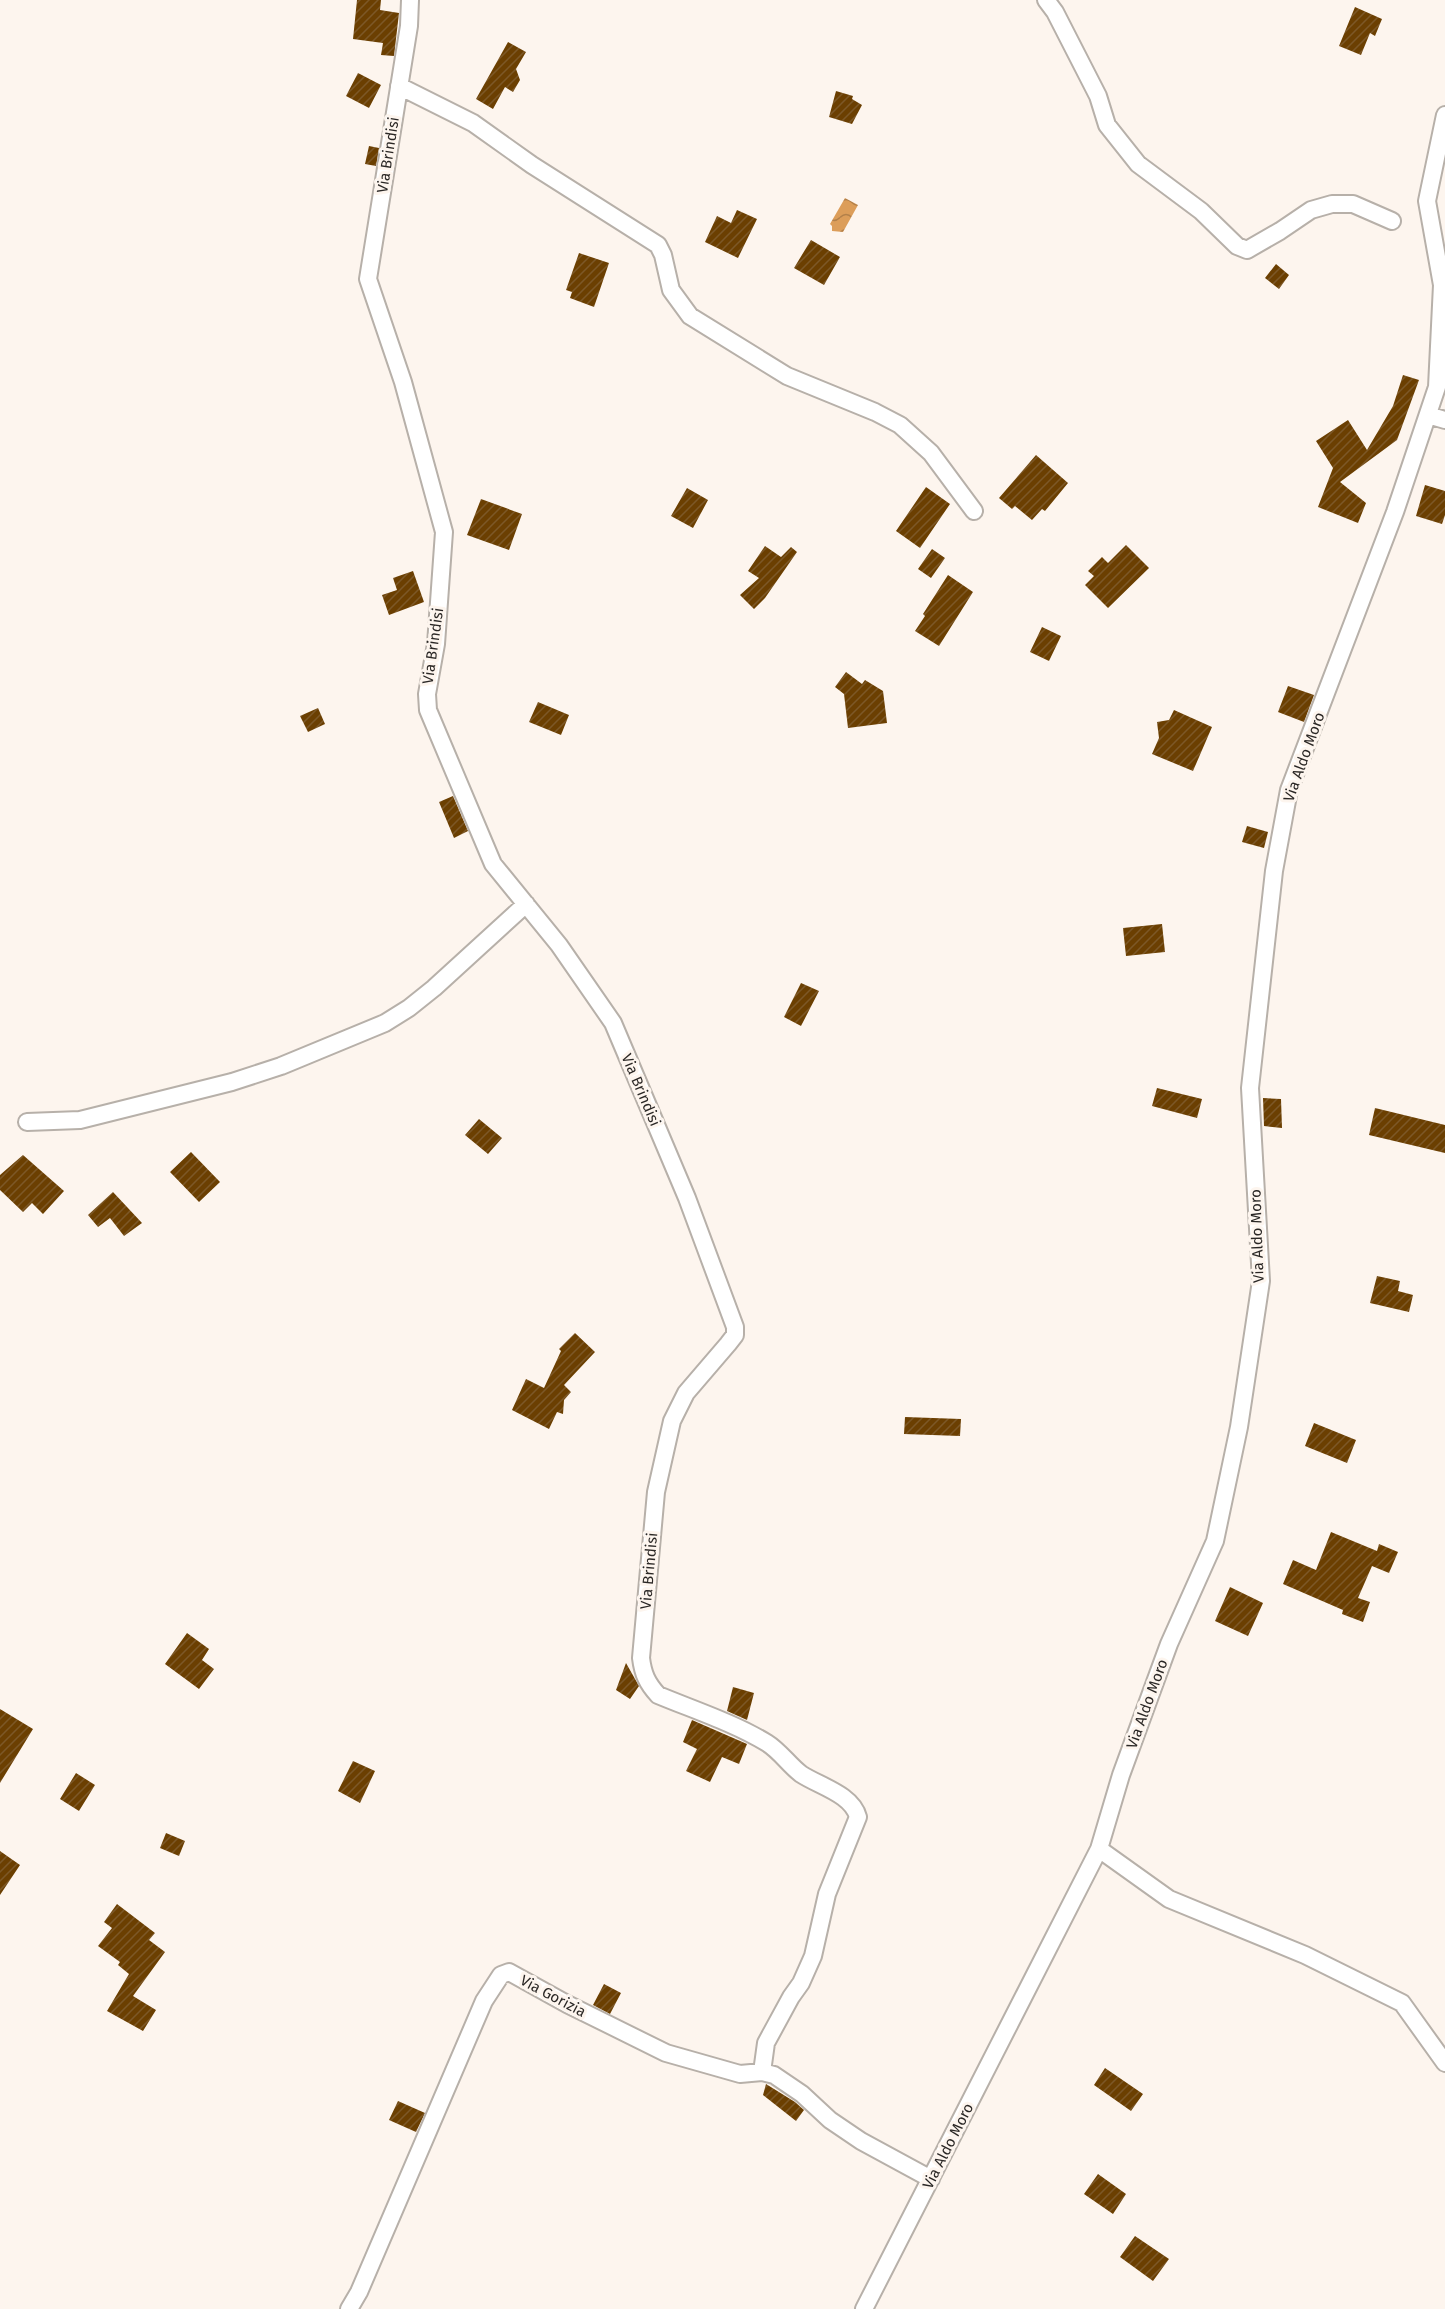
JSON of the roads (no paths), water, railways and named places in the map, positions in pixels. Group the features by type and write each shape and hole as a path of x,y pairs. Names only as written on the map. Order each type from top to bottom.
{"street":[{"name":"Via Brindisi","path":"410,0 409,26 368,279 403,382 444,532 436,644 426,694 428,710 493,864 559,945 612,1023 687,1198 735,1327 735,1335 686,1393 672,1421 656,1492 641,1658 643,1674 649,1686 658,1695 748,1732 770,1744 800,1773 849,1802 856,1809 858,1817 827,1894 813,1956 801,1983 766,2043 762,2072"},
{"path":"1046,0 1055,12 1090,81 1107,125 1138,164 1201,211 1237,246 1247,250 1311,210 1332,204 1353,204 1392,221"},
{"path":"399,86 473,123 532,165 658,245 663,255 671,290 690,316 787,376 875,412 900,425 931,453 974,511"},
{"name":"Via Aldo Moro","path":"864,2309 1099,1849 1121,1775 1169,1644 1215,1541 1239,1427 1261,1281 1250,1088 1274,871 1289,790 1395,512 1437,387 1442,285 1427,201 1445,114"},
{"path":"1428,415 1445,420"},
{"path":"27,1122 80,1120 232,1082 281,1066 385,1023 434,988 526,904"},
{"path":"1099,1849 1169,1899 1305,1955 1402,2003 1445,2063"},
{"name":"Via Gorizia","path":"349,2309 359,2292 484,2001 501,1975 509,1972 567,2004 666,2053 740,2074 762,2072 774,2075 802,2094 830,2120 861,2141 931,2179"}],"water":[{"path":"845,198 858,205 843,232 832,231 830,224"}]}
